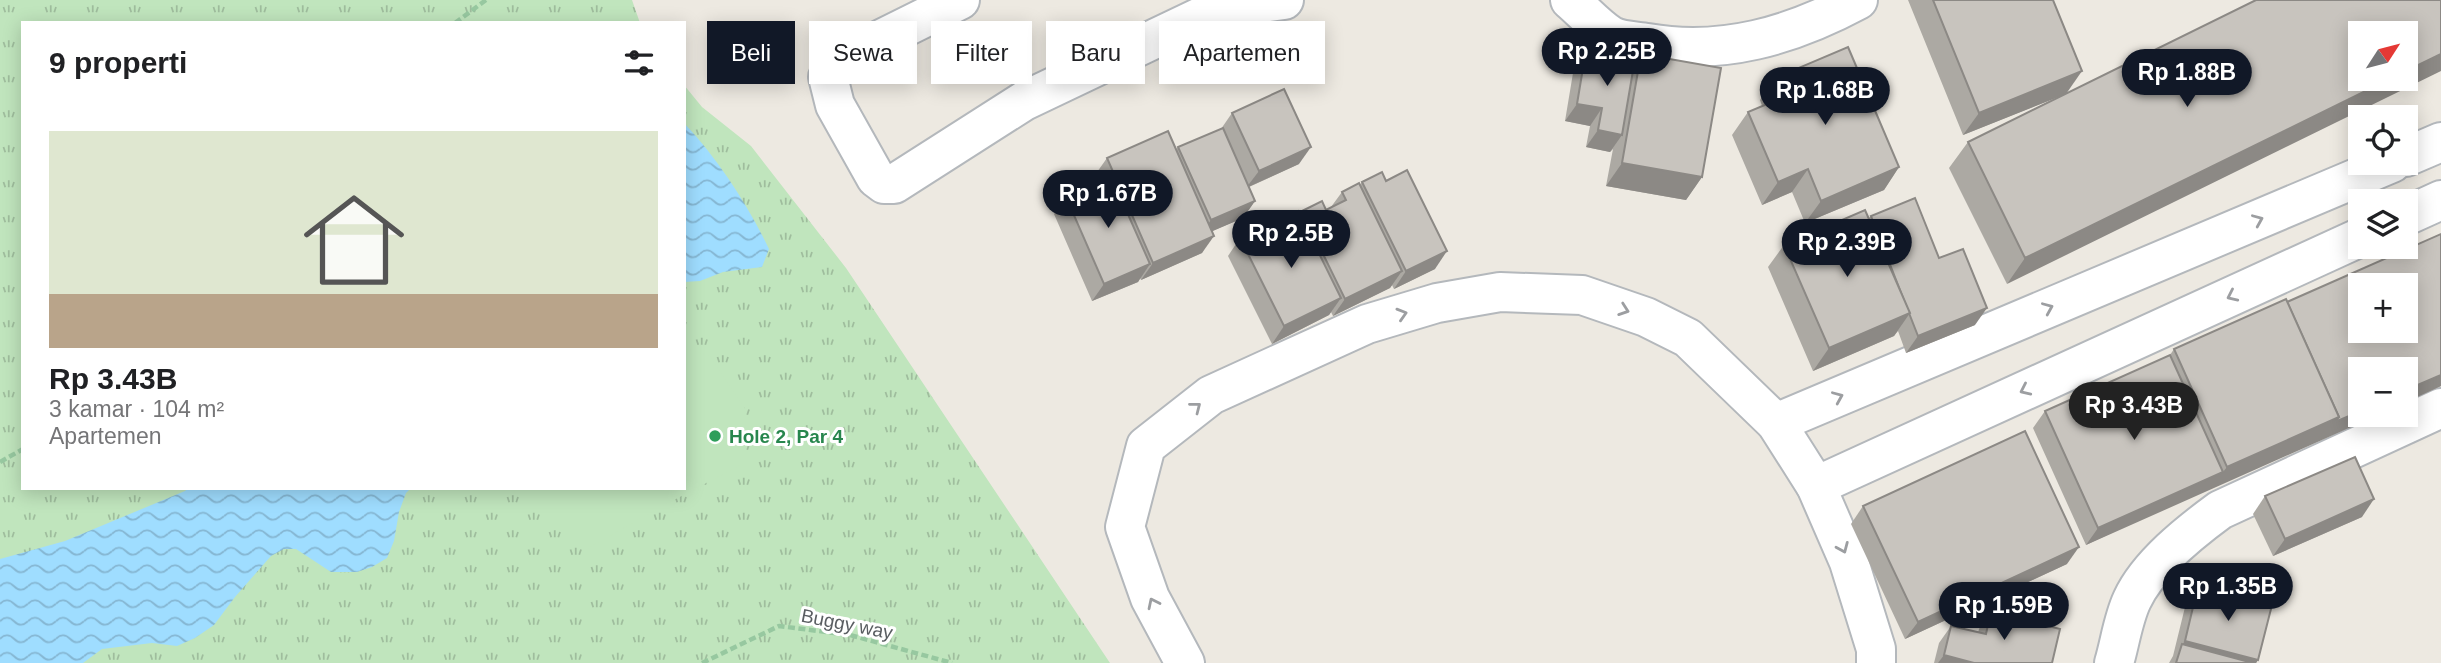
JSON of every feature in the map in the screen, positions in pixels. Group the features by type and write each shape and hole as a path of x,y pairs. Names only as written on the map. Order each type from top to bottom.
{"street":[{"path":"960,0 837,61 828,77 835,105 876,178 884,184 894,184 1024,101 1217,9 1284,0"},
{"path":"1570,0 1612,37 1670,47 1721,47 1768,38 1858,0"},
{"path":"2418,152 2441,142"},
{"path":"1776,423 2364,175"},
{"path":"2418,211 2441,200"},
{"path":"1816,486 2348,243"},
{"path":"1185,663 1150,598 1125,527 1146,446 1211,395 1367,324 1437,303 1500,292 1582,295 1646,317 1688,338 1776,423 1816,486 1849,562 1876,649 1876,663"},
{"path":"2114,663 2132,599 2156,565 2188,534 2220,510 2441,408"}],"path":[{"path":"458,21 485,0"},
{"path":"0,461 21,450"},
{"name":"Buggy way","path":"702,663 779,626 850,635 952,663"}],"green space":[{"path":"0,0 632,0 639,21 21,21 21,490 686,490 686,87 702,107 751,146 846,268 1110,663 0,663"},
{"name":"Hole 2, Par 4","path":"686,349 710,356 746,410 746,462 585,550 515,494 514,490 686,490"}],"water":[{"path":"686,125 742,199 769,249 762,267 723,272 700,281 686,282"},
{"path":"409,490 399,512 394,541 387,558 372,567 357,572 331,572 296,549 284,549 271,556 214,625 177,646 152,643 102,649 83,663 0,663 0,559 65,541 185,491"}],"building":[{"path":"1933,0 2053,0 2082,71 1979,113"},
{"path":"2256,0 2441,0 2441,54 2418,65 2418,21 2348,21 2348,91 2366,91 2025,258 1968,142"},
{"path":"1848,47 1899,167 1821,201 1808,169 1778,182 1748,112 1784,97 1775,78"},
{"path":"1586,50 1635,59 1622,135 1598,130 1602,108 1577,104"},
{"path":"1641,54 1721,68 1702,177 1622,163"},
{"path":"1284,89 1311,147 1259,171 1232,113"},
{"path":"1223,128 1255,201 1211,220 1178,147"},
{"path":"1168,131 1214,236 1153,263 1107,158"},
{"path":"1407,170 1447,251 1406,271 1362,182 1382,172 1386,181"},
{"path":"1111,176 1150,264 1104,284 1066,197"},
{"path":"1359,183 1402,271 1345,299 1302,211 1322,201 1326,210 1346,200 1342,192"},
{"path":"1915,198 1939,258 1963,249 1987,308 1918,336 1871,216"},
{"path":"1865,210 1910,313 1829,348 1784,245"},
{"path":"1298,211 1341,298 1284,326 1240,238 1261,229 1264,237 1285,227 1281,219"},
{"path":"2441,234 2441,375 2418,385 2418,357 2348,357 2348,416 2335,422 2339,417 2287,302 2348,275 2348,343 2418,343 2418,273 2353,273 2384,259 2418,259 2418,244"},
{"path":"2286,299 2339,417 2227,467 2174,349"},
{"path":"2170,355 2223,472 2098,528 2045,411"},
{"path":"2025,431 2079,547 1918,622 1863,506"},
{"path":"2355,457 2374,499 2285,539 2265,496"},
{"path":"2198,586 2272,605 2258,660 2185,641"},
{"path":"1991,611 2060,629 2052,663 1974,663 1944,655 1951,626 1986,634"},
{"path":"2182,644 2253,663 2176,663"}],"place":[{"name":"Hole 2, Par 4","path":"715,436"}]}
